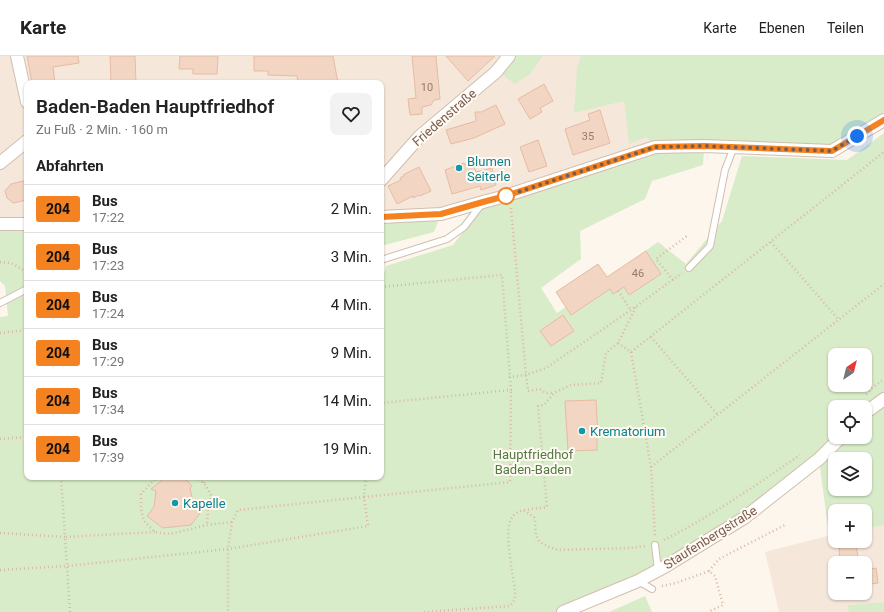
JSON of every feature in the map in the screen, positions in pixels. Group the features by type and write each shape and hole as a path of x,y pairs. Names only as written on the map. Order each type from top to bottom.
{"street":[{"path":"17,56 24,88"},
{"name":"Friedenstraße","path":"384,176 420,136 496,72 509,56"},
{"path":"384,217 441,214 502,197 655,147 704,146 832,151 884,120"},
{"path":"0,163 24,144"},
{"path":"0,224 24,224"},
{"path":"872,408 884,399"},
{"name":"Staufenbergstraße","path":"563,612 638,581 744,518 819,459 834,444"}],"lane":[{"path":"689,268 710,246 725,170 734,147"},
{"path":"384,259 447,240 464,227 483,202"},
{"path":"2,302 24,291"},
{"path":"655,544 658,570"},
{"path":"638,581 652,589"}],"path":[{"path":"631,352 884,152"},
{"path":"511,206 528,391 540,389 545,393 554,393"},
{"path":"673,280 656,259 687,236"},
{"path":"771,242 839,320"},
{"path":"0,262 11,263 24,270"},
{"path":"510,377 526,375 546,368 689,268"},
{"path":"228,612 228,549 232,522 238,510 510,482 510,377 502,275 384,287"},
{"path":"651,467 884,284"},
{"path":"618,291 631,310"},
{"path":"424,612 510,606 515,599 508,534 510,519 516,512 546,507 538,406 544,405 554,393 571,385 602,383 606,353 618,343 638,305"},
{"path":"0,333 24,330"},
{"path":"651,337 718,415"},
{"path":"618,343 631,352 651,467 655,544"},
{"path":"384,402 510,390"},
{"path":"0,439 24,438"},
{"path":"524,510 534,517 536,522 536,536 540,542 558,550 630,548 655,544 686,529 724,507 804,452"},
{"path":"61,480 70,612"},
{"path":"154,480 141,494 141,509 144,522 155,532"},
{"path":"200,480 204,483 211,495 207,525"},
{"path":"0,570 67,566 228,549 368,526 364,497 366,480"},
{"path":"0,532 65,537 155,532 170,534 207,525 232,522"},
{"path":"652,589 676,583 709,571 719,559 785,525"},
{"path":"708,612 723,605 715,576 709,571"}],"shaded area":[{"path":"0,56 884,56 704,146 483,202 384,217 384,80 24,80 24,224 0,224"},
{"path":"884,525 884,602 848,605 849,612 779,612 765,552 828,536 828,548 872,548 872,528"}],"green space":[{"path":"512,56 543,56 530,74 515,84 500,73"},
{"path":"581,56 884,56 884,120 832,151 655,147 647,137 629,144 624,101 574,113 577,67"},
{"name":"Hauptfriedhof Baden-Baden","path":"884,133 884,525 872,528 872,504 828,504 828,528 819,460 666,566 563,612 0,612 0,317 8,316 5,286 0,281 0,224 24,224 24,480 384,480 384,274 386,266 453,245 483,206 516,200 658,150 704,151 703,165 652,181 645,199 580,231 581,259 541,288 557,313 658,242 686,264 722,221 742,156 847,160"},
{"path":"441,214 434,232 384,245 384,217"},
{"path":"645,596 652,612 609,612"},
{"path":"884,602 884,612 849,612 847,605"}],"building":[{"path":"27,56 78,56 79,63 53,67 55,80 31,80"},
{"path":"110,56 135,56 136,80 111,80"},
{"path":"180,56 218,56 217,74 193,74 193,69 179,69"},
{"path":"254,56 333,56 337,80 298,80 297,76 268,75 268,71 254,71"},
{"path":"412,56 436,56 440,99 434,100 431,105 422,107 422,114 410,115 408,99 416,98"},
{"path":"446,56 495,56 468,81"},
{"path":"544,84 553,101 540,108 542,112 530,119 518,99"},
{"path":"496,105 505,124 474,138 451,144 446,130 476,121 475,112 481,112"},
{"path":"600,110 610,143 573,155 565,129 590,120 588,114"},
{"path":"538,140 547,166 529,172 520,147"},
{"path":"464,163 465,165 473,163 476,172 492,168 496,185 481,190 480,186 452,194 445,170"},
{"path":"419,167 431,191 413,198 413,196 397,204 388,186 401,180 400,178 404,176 403,175"},
{"path":"24,181 24,201 13,203 7,198 5,191 11,184"},
{"path":"646,251 661,274 629,295 624,287 613,294 610,289 571,315 556,292 598,264 607,277"},
{"path":"563,315 574,331 551,346 540,331"},
{"name":"Krematorium","path":"596,400 598,437 597,450 568,451 565,401"},
{"name":"Kapelle","path":"162,480 186,480 192,486 190,488 193,502 203,509 191,525 163,528 147,516 154,507 156,491 151,489"},
{"path":"839,548 856,548 858,556 840,556"},
{"path":"876,568 878,583 872,584 872,569"}],"bus line":[{"name":"204","path":"384,217 441,214 502,197 655,147 704,146 832,151 884,120"}],"place":[{"name":"Blumen Seiterle","path":"459,168"},
{"name":"Krematorium","path":"582,431"},
{"name":"Kapelle","path":"175,503"}],"route":[{"path":"506,196 655,147 704,146 832,151 857,136"}]}
